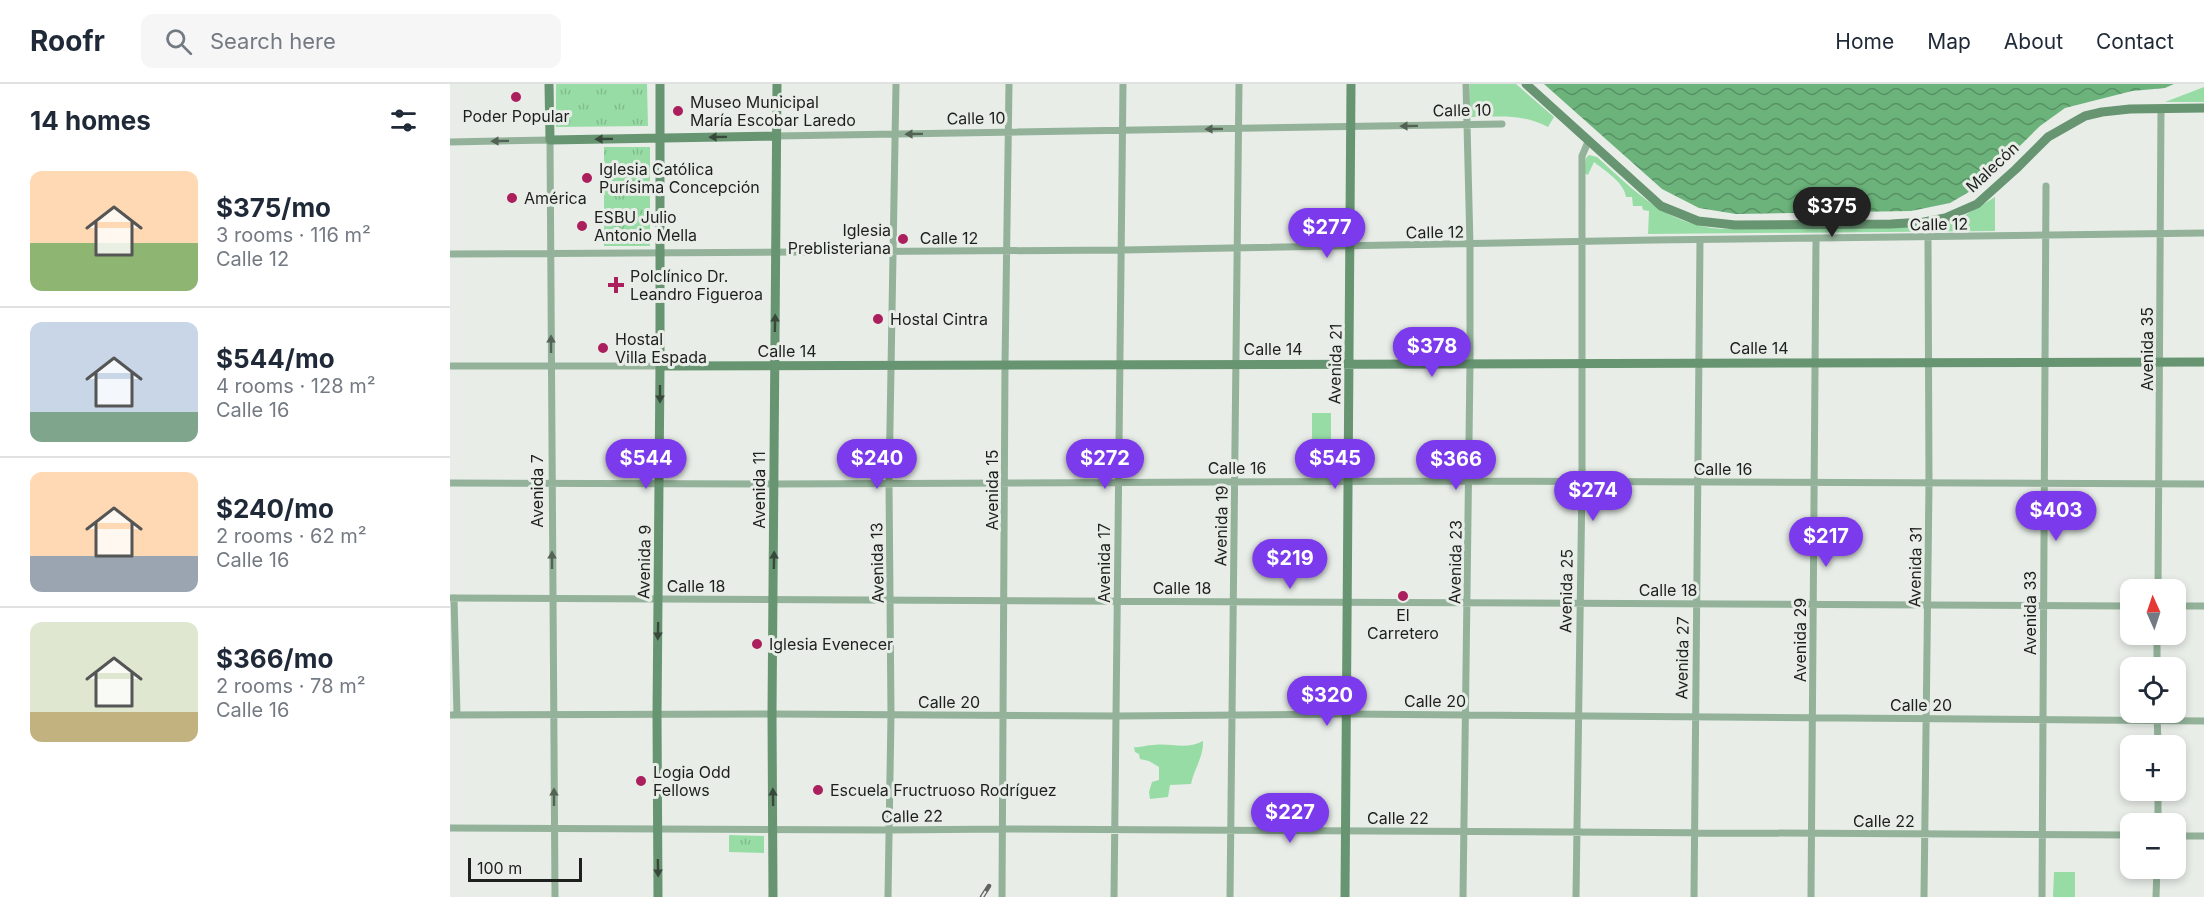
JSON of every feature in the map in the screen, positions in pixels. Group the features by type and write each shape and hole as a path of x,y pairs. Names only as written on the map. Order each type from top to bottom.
{"main road":[{"name":"Avenida 7","path":"549,84 550,140"},
{"name":"Avenida 9","path":"658,897 660,84"},
{"name":"Avenida 11","path":"773,897 772,714 777,84"},
{"name":"Avenida 21","path":"1345,897 1352,84"},
{"name":"Malecón","path":"1526,84 1656,202 1681,216 1698,221 1735,225 1924,222 1945,218 1977,204 2048,137 2070,123 2102,112 2161,108"},
{"path":"2161,108 2204,108"},
{"name":"Calle 10","path":"550,140 776,136"},
{"name":"Calle 14","path":"660,366 2204,362"}],"street":[{"name":"Avenida 13","path":"888,897 891,716 889,483 896,84"},
{"name":"Avenida 15","path":"1002,897 1009,84"},
{"name":"Avenida 17","path":"1114,897 1123,84"},
{"name":"Avenida 19","path":"1230,897 1239,84"},
{"name":"Avenida 23","path":"1463,897 1470,364 1466,84"},
{"name":"Avenida 35","path":"2158,579 2161,108"},
{"name":"Calle 10","path":"776,136 1502,124"},
{"name":"Calle 10","path":"450,142 550,140"},
{"name":"Avenida 7","path":"550,140 555,897"},
{"name":"Avenida 25","path":"1576,897 1582,156 1588,142"},
{"name":"Avenida 33","path":"2042,897 2046,186"},
{"name":"Calle 12","path":"450,254 1007,252 2204,233"},
{"name":"Avenida 31","path":"1924,897 1928,718 1928,238"},
{"name":"Avenida 29","path":"1811,897 1816,239"},
{"name":"Avenida 27","path":"1694,897 1700,240"},
{"name":"Calle 14","path":"450,366 660,366"},
{"name":"Calle 16","path":"450,483 1469,481 2204,484"},
{"name":"Calle 18","path":"452,598 2120,606"},
{"path":"452,598 453,714"},
{"path":"2186,606 2204,606"},
{"name":"Calle 20","path":"453,714 891,716 1347,714 1813,718 2120,718"},
{"name":"Calle 20","path":"2186,719 2204,721"},
{"name":"Calle 22","path":"450,828 2120,836"},
{"path":"2186,836 2204,836"},
{"path":"2156,897 2157,879"}],"green space":[{"path":"556,84 647,84 648,126 556,127"},
{"path":"1470,84 1516,84 1554,117 1548,127 1519,118 1470,117"},
{"path":"2204,87 2204,102 2165,102"},
{"path":"604,147 650,147 650,246 604,246"},
{"path":"1589,155 1597,157 1653,205 1684,221 1702,226 1722,229 1931,225 1962,217 1995,197 1995,231 1648,234 1649,211 1643,210 1642,206 1633,206 1632,197 1626,197 1622,186 1594,162 1588,175 1584,173 1586,158"},
{"path":"1312,413 1331,413 1331,445 1312,445"},
{"path":"1312,451 1335,451 1335,466 1312,466"},
{"path":"1203,741 1202,752 1191,784 1170,785 1168,797 1150,799 1149,792 1152,782 1159,780 1159,767 1140,759 1134,747 1185,746"},
{"path":"729,835 764,836 764,853 729,852"},
{"path":"2054,872 2075,872 2075,897 2053,897"}],"water":[{"path":"1544,84 2174,84 2165,88 2132,91 2065,108 2040,126 1979,186 1950,203 1911,211 1736,214 1699,208 1662,189"}],"railway":[{"path":"982,897 989,886"}],"place":[{"name":"Poder Popular","path":"516,97"},
{"name":"Museo Municipal María Escobar Laredo","path":"678,111"},
{"name":"Iglesia Católica Purísima Concepción","path":"587,178"},
{"name":"América","path":"512,198"},
{"name":"ESBU Julio Antonio Mella","path":"582,226"},
{"name":"Iglesia Preblisteriana","path":"903,239"},
{"name":"Polclínico Dr. Leandro Figueroa","path":"616,285"},
{"name":"Hostal Cintra","path":"878,319"},
{"name":"Hostal Villa Espada","path":"603,348"},
{"name":"El Carretero","path":"1403,596"},
{"name":"Iglesia Evenecer","path":"757,644"},
{"name":"Logia Odd Fellows","path":"641,781"},
{"name":"Escuela Fructruoso Rodríguez","path":"818,790"}]}
